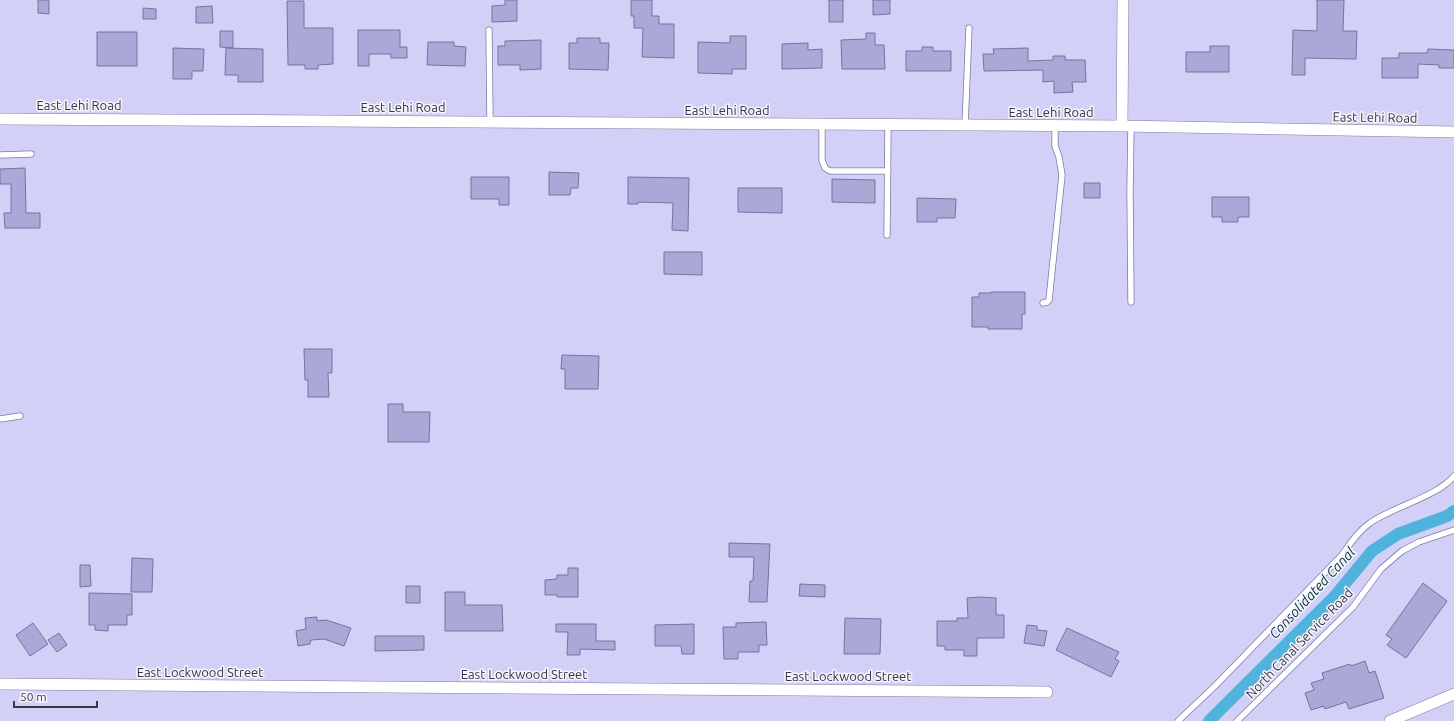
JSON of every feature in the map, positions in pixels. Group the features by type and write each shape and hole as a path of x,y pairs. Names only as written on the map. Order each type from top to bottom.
{"street":[{"path":"1123,0 1127,126"},
{"name":"East Lehi Road","path":"0,119 1127,126 1454,132"},
{"name":"East Lockwood Street","path":"0,684 1047,692"},
{"path":"1390,721 1454,694"}],"lane":[{"path":"965,126 969,28"},
{"path":"489,30 490,122"},
{"path":"822,125 822,160 824,168 830,170 888,171"},
{"path":"887,235 888,125"},
{"path":"1043,303 1047,302 1048,300 1062,175 1060,157 1055,146 1055,126"},
{"path":"1127,126 1130,190 1131,302"},
{"path":"0,155 32,154"},
{"path":"0,419 20,416"},
{"path":"1178,721 1221,680 1342,555 1354,538 1370,523 1392,510 1433,491 1449,482 1454,476"},
{"name":"North Canal Service Road","path":"1237,721 1353,607 1381,569 1402,552 1419,542 1454,530"}],"building":[{"path":"38,0 49,0 49,14 38,13"},
{"path":"505,0 517,0 517,21 492,22 492,6 505,5"},
{"path":"631,0 652,0 652,16 659,16 659,24 674,24 674,58 642,57 643,28 634,28 634,16 631,16"},
{"path":"829,0 843,0 843,22 829,22"},
{"path":"873,0 890,0 890,14 873,15"},
{"path":"1317,0 1344,0 1343,31 1357,31 1356,59 1305,58 1305,75 1292,75 1293,30 1317,31"},
{"path":"287,1 304,1 304,28 333,28 333,64 318,65 318,69 305,69 305,65 288,65"},
{"path":"212,6 213,23 196,23 196,7"},
{"path":"143,8 156,9 156,19 143,19"},
{"path":"358,30 400,30 400,47 407,47 407,58 391,58 391,54 369,54 369,66 358,66"},
{"path":"220,31 233,31 233,48 220,47"},
{"path":"97,32 137,32 137,66 97,66"},
{"path":"866,33 875,33 875,45 884,45 885,69 842,69 841,40 866,39"},
{"path":"730,36 746,36 746,69 732,69 732,74 698,73 698,42 730,43"},
{"path":"577,38 600,38 600,43 609,43 608,70 569,69 569,43 577,43"},
{"path":"541,40 541,69 520,70 520,65 498,65 498,46 505,46 505,41"},
{"path":"428,42 454,42 454,46 466,47 465,66 427,65"},
{"path":"808,43 808,50 822,49 822,68 782,69 782,44"},
{"path":"1210,46 1229,46 1229,72 1186,72 1186,52 1210,52"},
{"path":"922,47 933,47 933,51 951,51 951,71 906,71 906,51 922,51"},
{"path":"173,48 204,49 203,71 192,71 192,79 173,79"},
{"path":"226,48 263,49 263,82 238,82 238,75 225,75"},
{"path":"1028,48 1028,61 1053,60 1053,56 1065,56 1065,60 1085,60 1086,82 1072,82 1073,92 1054,93 1054,81 1043,82 1043,70 984,71 983,54 994,54 993,49"},
{"path":"1428,49 1454,50 1454,68 1439,68 1439,65 1418,64 1418,78 1382,78 1382,58 1399,58 1399,53 1427,53"},
{"path":"25,168 26,213 40,213 40,228 5,228 4,213 11,213 11,184 0,184 0,169"},
{"path":"549,172 579,173 578,188 571,188 570,195 549,195"},
{"path":"471,177 509,177 509,205 499,205 499,199 471,199"},
{"path":"628,177 689,178 688,231 672,230 673,203 638,202 638,204 628,204"},
{"path":"832,179 875,180 875,203 832,202"},
{"path":"1084,183 1100,183 1100,198 1084,198"},
{"path":"738,188 782,188 782,213 738,212"},
{"path":"1212,197 1249,197 1249,217 1238,217 1238,222 1222,222 1222,217 1212,217"},
{"path":"917,198 956,199 955,218 937,218 937,222 917,222"},
{"path":"664,252 702,252 702,275 664,274"},
{"path":"1025,292 1025,314 1022,314 1022,329 988,329 988,327 972,327 972,297 979,297 979,293"},
{"path":"304,349 332,349 332,373 328,373 329,397 308,397 308,380 305,380"},
{"path":"562,355 599,356 598,389 565,389 565,369 561,369"},
{"path":"388,404 403,404 403,412 430,412 429,442 388,442"},
{"path":"729,543 770,544 767,602 749,602 750,581 753,581 754,557 729,557"},
{"path":"132,558 153,559 152,592 131,592"},
{"path":"80,565 90,565 91,586 80,587"},
{"path":"568,568 578,568 578,597 557,597 557,595 545,595 545,580 557,579 557,575 568,575"},
{"path":"1423,583 1447,601 1406,658 1387,645 1392,639 1386,635"},
{"path":"800,584 825,585 825,597 799,596"},
{"path":"406,586 420,586 420,603 406,603"},
{"path":"445,592 465,592 465,605 502,605 503,631 445,631"},
{"path":"89,593 132,594 132,615 127,615 127,625 108,625 108,631 95,630 95,625 89,625"},
{"path":"967,598 996,598 996,615 1004,615 1004,638 977,638 977,656 964,656 964,650 945,650 945,646 937,646 937,621 957,621 957,618 968,618"},
{"path":"317,617 317,621 326,620 351,628 344,646 324,639 311,640 310,644 298,646 296,631 306,629 305,618"},
{"path":"845,618 881,619 880,654 844,654"},
{"path":"766,622 767,645 759,645 759,652 738,652 738,659 724,659 723,627 736,627 736,623"},
{"path":"33,623 48,644 30,656 16,635"},
{"path":"556,624 596,624 596,641 615,641 615,650 580,649 580,655 567,655 568,632 556,632"},
{"path":"694,624 694,654 682,654 681,646 655,646 655,625"},
{"path":"1027,625 1037,626 1037,630 1047,631 1044,646 1024,643"},
{"path":"1067,628 1119,652 1115,659 1119,661 1111,677 1056,650"},
{"path":"59,633 67,645 57,652 48,640"},
{"path":"375,636 424,636 424,650 375,651"},
{"path":"1365,661 1369,673 1375,671 1384,698 1349,709 1346,702 1325,709 1324,706 1311,710 1305,693 1314,690 1311,683 1324,679 1322,673"}],"waterway":[{"name":"Consolidated Canal","path":"1209,721 1334,597 1372,551 1398,534 1447,516 1454,511"}]}
